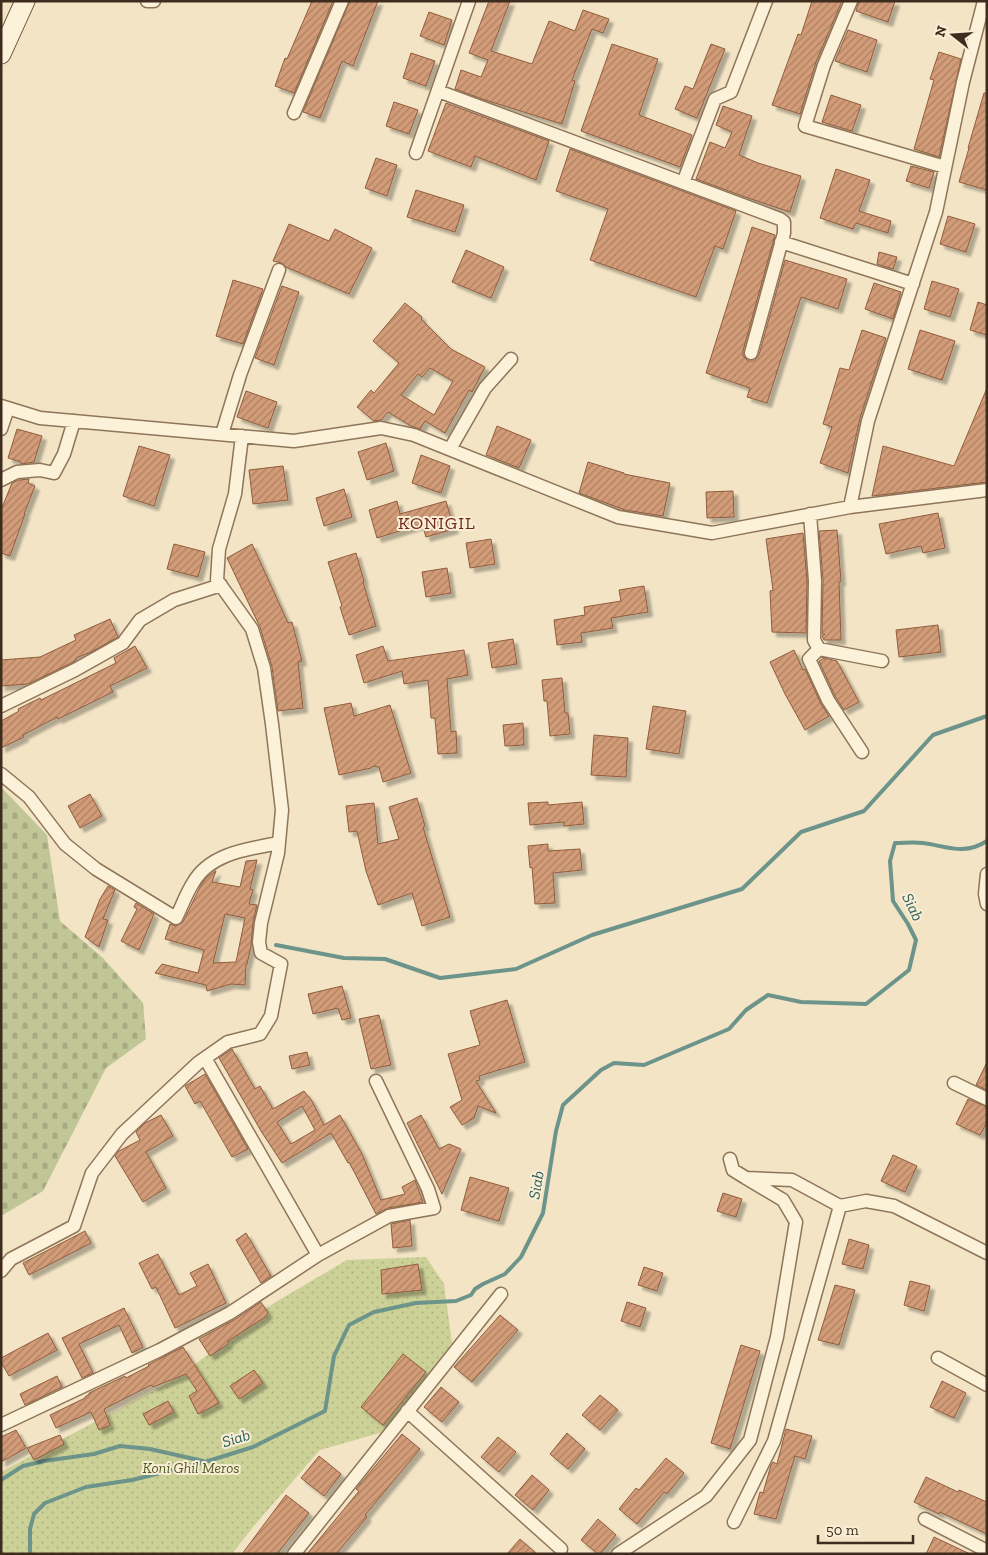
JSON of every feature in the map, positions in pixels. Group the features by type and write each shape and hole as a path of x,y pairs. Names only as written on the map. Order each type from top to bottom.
{"main road":[{"path":"1,54 25,1"}],"street":[{"path":"147,1 154,1"},
{"path":"294,113 342,1"},
{"path":"416,153 469,1"},
{"path":"683,183 715,99 731,92 766,1"},
{"path":"851,1 824,65 805,126 945,167"},
{"path":"850,507 868,421 936,212 963,82 984,1"},
{"path":"438,91 784,222 785,227 751,353"},
{"path":"781,242 912,284"},
{"path":"222,434 240,375 279,270"},
{"path":"450,450 484,388 510,358"},
{"path":"1,429 5,407 40,418 294,441 381,428 414,435 618,517 712,533 850,507 987,490"},
{"path":"1,480 17,472 40,470 54,473 64,454 74,421"},
{"path":"1,1271 11,1259 74,1226 92,1173 122,1134 198,1063 228,1042 260,1034 271,1016 281,964 261,953 259,942 261,923 278,854 282,810 272,724 264,668 252,629 217,580 219,549 235,494 242,436"},
{"path":"810,514 815,581 814,640 819,649"},
{"path":"1,706 75,670 123,643 140,620 174,600 221,586"},
{"path":"819,649 882,661"},
{"path":"819,649 809,659 828,700 862,752"},
{"path":"1,774 29,797 65,844 96,869 176,918 194,881 206,868 239,850 279,843"},
{"path":"987,874 984,894 987,904"},
{"path":"205,1058 318,1254"},
{"path":"1,1424 160,1350 221,1318 318,1254 388,1216 434,1208 428,1189 376,1081"},
{"path":"954,1083 987,1099"},
{"path":"618,1554 706,1496 750,1440 777,1337 796,1222 783,1200 733,1170 730,1159"},
{"path":"746,1178 792,1180 840,1206 866,1201 894,1206 987,1254"},
{"path":"734,1522 774,1441 840,1206"},
{"path":"294,1554 501,1294"},
{"path":"938,1358 987,1385"},
{"path":"407,1411 561,1552"},
{"path":"925,1519 987,1551"}],"green space":[{"path":"1,787 47,835 60,921 103,958 143,1003 146,1039 106,1068 43,1191 1,1216"},
{"name":"Koni Ghil Meros","path":"426,1257 444,1284 452,1343 383,1432 320,1450 232,1554 1,1554 1,1472 179,1377 274,1303 347,1260"}],"building":[{"path":"312,1 333,1 294,93 275,86 285,58 287,59"},
{"path":"350,1 378,1 353,66 342,61 320,118 303,112"},
{"path":"489,1 510,1 491,51 532,64 549,21 575,31 583,10 609,19 603,33 592,29 572,80 575,81 562,124 455,89 461,70 481,77 488,60 469,53"},
{"path":"812,1 842,1 816,62 800,114 772,105 798,34 801,35"},
{"path":"859,1 895,1 888,22 856,11"},
{"path":"429,12 452,20 444,45 420,36"},
{"path":"848,30 877,40 867,72 835,61"},
{"path":"612,44 658,59 639,115 692,135 680,167 581,131"},
{"path":"711,44 725,49 697,118 675,109 685,86 693,89"},
{"path":"939,52 961,59 939,157 914,149 934,80 930,79"},
{"path":"411,53 435,61 426,86 403,78"},
{"path":"984,93 987,93 987,190 959,182"},
{"path":"831,95 861,105 852,131 822,122"},
{"path":"394,102 418,110 409,134 386,126"},
{"path":"446,103 549,141 536,180 475,156 471,167 428,151"},
{"path":"723,106 752,116 739,155 801,176 790,212 696,179 710,142 725,148 732,132 716,125"},
{"path":"570,149 736,211 723,249 715,246 696,297 590,260 608,209 556,191"},
{"path":"376,158 397,165 387,196 365,188"},
{"path":"911,166 934,172 929,188 906,181"},
{"path":"836,169 870,180 859,211 891,221 888,233 856,223 853,229 820,218"},
{"path":"416,190 464,205 455,232 407,217"},
{"path":"948,216 975,224 966,252 940,244"},
{"path":"289,224 329,241 335,229 372,248 349,294 286,267 282,263 273,261"},
{"path":"752,227 775,235 743,351 743,356 748,361 754,361 759,355 785,260 847,279 838,309 801,297 767,403 747,397 750,388 706,373"},
{"path":"466,250 504,267 491,298 452,282"},
{"path":"879,252 897,257 893,269 877,264"},
{"path":"233,280 263,289 243,344 216,336"},
{"path":"932,281 959,289 950,317 924,309"},
{"path":"874,283 901,292 893,319 865,309"},
{"path":"282,286 299,292 274,365 255,358"},
{"path":"978,302 987,305 987,335 970,330"},
{"path":"405,303 422,317 421,319 451,349 485,367 472,392 469,390 445,433 425,421 420,429 411,426 388,412 381,420 374,421 357,407 371,390 374,393 399,363 373,341","holes":["430,368 453,381 434,415 401,395 418,374 422,377"]},
{"path":"862,330 886,338 860,418 848,473 820,463 832,427 823,424 840,368 849,370"},
{"path":"920,330 955,341 942,380 908,369"},
{"path":"987,388 987,482 872,496 883,446 954,466"},
{"path":"246,391 277,402 268,428 237,417"},
{"path":"497,426 531,440 519,468 486,455"},
{"path":"17,429 42,436 34,462 21,464 21,462 8,458"},
{"path":"386,443 394,471 367,480 358,452"},
{"path":"139,446 170,455 154,506 123,496"},
{"path":"421,455 450,466 441,493 412,483"},
{"path":"588,462 624,474 670,483 663,516 625,510 579,493"},
{"path":"283,466 288,500 253,504 249,470"},
{"path":"29,479 28,483 35,486 10,556 1,553 1,510 12,483"},
{"path":"344,489 352,517 324,526 316,498"},
{"path":"733,491 734,517 707,518 706,492"},
{"path":"397,501 400,514 446,501 454,529 426,537 422,524 377,538 369,510"},
{"path":"938,513 945,548 923,553 921,546 886,554 879,524"},
{"path":"837,530 841,581 839,582 841,640 824,640 822,636 825,634 822,634 823,580 819,531"},
{"path":"803,533 807,581 806,633 772,632 770,591 773,590 766,539"},
{"path":"491,539 495,564 470,568 466,543"},
{"path":"174,544 205,552 198,577 167,569"},
{"path":"252,544 288,623 292,622 302,661 298,662 303,708 278,711 272,667 260,627 227,558"},
{"path":"356,553 376,626 349,635 328,562"},
{"path":"447,568 451,593 426,597 422,572"},
{"path":"644,586 648,612 611,618 613,628 581,633 582,642 557,645 554,620 585,615 584,607 621,601 619,590"},
{"path":"110,619 118,637 28,684 1,686 1,660 40,657 76,640 74,635"},
{"path":"938,625 941,652 899,657 896,630"},
{"path":"513,639 517,664 492,668 488,643"},
{"path":"135,646 147,668 110,686 113,692 58,719 57,717 23,735 24,737 1,748 1,721 19,711 18,709 40,698 41,700 116,663 114,658"},
{"path":"383,646 388,661 464,650 468,675 447,679 451,732 456,731 457,753 438,754 435,718 431,718 428,680 404,684 402,671 364,683 356,655"},
{"path":"794,650 829,716 805,730 770,662"},
{"path":"824,658 837,661 859,702 844,710 835,696 819,661"},
{"path":"562,678 565,713 568,713 570,734 550,736 547,701 544,701 542,680"},
{"path":"351,703 354,716 390,705 411,773 383,782 379,767 376,766 339,775 324,708"},
{"path":"653,706 686,711 679,754 646,749"},
{"path":"523,723 524,745 505,746 503,725"},
{"path":"594,735 628,738 626,777 591,775"},
{"path":"90,794 102,816 80,828 68,806"},
{"path":"417,798 425,826 423,827 450,917 422,926 412,893 378,905 366,871 357,831 349,832 346,806 374,803 378,844 399,839 389,807"},
{"path":"548,802 548,805 582,802 584,824 564,826 564,822 530,825 528,803"},
{"path":"548,844 548,851 580,849 582,870 553,873 555,903 535,904 528,846"},
{"path":"257,860 250,889 253,890 249,904 257,905 251,946 246,964 245,985 231,984 207,991 206,985 155,973 162,964 198,973 204,950 165,939 170,924 176,926 183,922 200,887 206,878 214,872 216,871 212,882 240,887 246,861","holes":["225,914 245,918 236,962 213,963"]},
{"path":"108,886 115,890 103,919 108,920 99,947 85,937 100,899"},
{"path":"136,903 154,914 139,950 121,941 137,909 134,907"},
{"path":"342,986 351,1018 342,1020 338,1008 313,1014 308,994"},
{"path":"507,1000 525,1062 479,1076 480,1080 476,1081 496,1113 478,1106 474,1118 462,1125 450,1107 462,1100 448,1054 480,1045 470,1011"},
{"path":"379,1015 391,1065 371,1069 359,1019"},
{"path":"232,1049 255,1089 260,1086 273,1109 304,1091 312,1101 324,1125 340,1115 362,1154 381,1200 405,1194 402,1187 415,1180 423,1202 388,1208 376,1214 349,1162 331,1133 282,1163 261,1131 219,1058","holes":["302,1106 315,1130 291,1144 277,1122"]},
{"path":"307,1052 310,1065 292,1069 289,1056"},
{"path":"987,1062 987,1090 976,1085"},
{"path":"205,1074 248,1149 232,1157 200,1101 195,1104 185,1086"},
{"path":"968,1099 987,1107 987,1122 980,1135 956,1124"},
{"path":"161,1115 173,1136 146,1152 166,1188 143,1202 115,1156 119,1151 140,1140 136,1132 145,1123"},
{"path":"421,1115 439,1149 449,1144 461,1149 442,1194 407,1123"},
{"path":"893,1155 917,1166 905,1192 881,1181"},
{"path":"470,1177 509,1188 499,1221 461,1210"},
{"path":"723,1193 742,1199 736,1217 717,1211"},
{"path":"410,1220 412,1246 393,1248 391,1224"},
{"path":"85,1231 91,1243 29,1275 23,1263"},
{"path":"246,1233 271,1276 261,1283 236,1240"},
{"path":"849,1239 869,1245 863,1269 842,1264"},
{"path":"158,1254 179,1295 197,1286 190,1273 208,1264 226,1303 175,1328 156,1287 152,1289 139,1263"},
{"path":"418,1264 422,1290 382,1294 381,1270"},
{"path":"644,1267 663,1273 657,1291 638,1285"},
{"path":"910,1281 930,1286 924,1311 904,1305"},
{"path":"835,1285 855,1290 839,1345 818,1340"},
{"path":"261,1302 268,1313 265,1317 228,1341 228,1344 210,1356 199,1339 234,1320"},
{"path":"627,1302 646,1308 640,1327 621,1321"},
{"path":"124,1308 143,1347 132,1353 119,1325 79,1344 93,1373 82,1378 62,1338"},
{"path":"500,1315 518,1330 472,1382 454,1367"},
{"path":"48,1333 57,1350 9,1376 1,1362 1,1358"},
{"path":"741,1345 760,1351 730,1449 711,1443"},
{"path":"183,1347 219,1403 198,1414 189,1396 197,1391 186,1374 153,1387 151,1385 104,1409 110,1425 99,1430 91,1412 56,1428 50,1415 85,1398 89,1393 125,1376 126,1378"},
{"path":"403,1354 426,1372 383,1425 361,1407"},
{"path":"254,1370 263,1383 239,1399 230,1386"},
{"path":"57,1376 62,1387 25,1405 20,1394"},
{"path":"942,1381 966,1393 954,1418 930,1407"},
{"path":"441,1387 459,1402 442,1422 424,1407"},
{"path":"600,1395 618,1410 600,1430 582,1415"},
{"path":"168,1401 174,1412 149,1425 143,1414"},
{"path":"786,1429 812,1436 805,1459 795,1456 776,1519 754,1514 760,1492 763,1493 771,1465 773,1462 777,1464"},
{"path":"16,1430 26,1448 1,1462 1,1437"},
{"path":"567,1433 585,1449 568,1469 550,1454"},
{"path":"402,1434 420,1449 365,1515 367,1517 336,1554 307,1554 359,1491 356,1489"},
{"path":"60,1435 64,1444 34,1460 27,1448"},
{"path":"498,1437 516,1452 499,1472 481,1457"},
{"path":"319,1456 341,1474 324,1496 301,1478"},
{"path":"666,1458 684,1473 667,1494 664,1492 637,1524 619,1509 636,1488 639,1490"},
{"path":"532,1475 549,1490 533,1510 515,1495"},
{"path":"926,1477 958,1492 959,1490 987,1502 987,1534 914,1502"},
{"path":"286,1495 309,1513 277,1554 242,1554"},
{"path":"598,1519 616,1535 600,1554 581,1540"},
{"path":"934,1537 970,1554 926,1554"},
{"path":"520,1539 537,1554 507,1554"}],"waterway":[{"path":"276,945 344,958 385,959 440,978 516,969 592,935 742,889 801,832 864,811 933,735 987,716"},
{"name":"Siab","path":"30,1554 30,1529 34,1514 45,1503 86,1487 132,1480 205,1462 253,1447 325,1411 334,1356 349,1325 374,1312 416,1303 456,1301 471,1295 475,1289 483,1284 505,1274 521,1257 543,1213 556,1131 563,1105 601,1070 614,1063 644,1065 729,1029 746,1010 768,995 801,1002 866,1004 909,970 916,940 893,901 890,861 895,843 923,843 963,849 979,846 987,841"},
{"path":"1,1480 23,1466 94,1454 120,1446 150,1449 203,1461"}],"district":[{"name":"KONIGIL","path":"437,523"}]}
